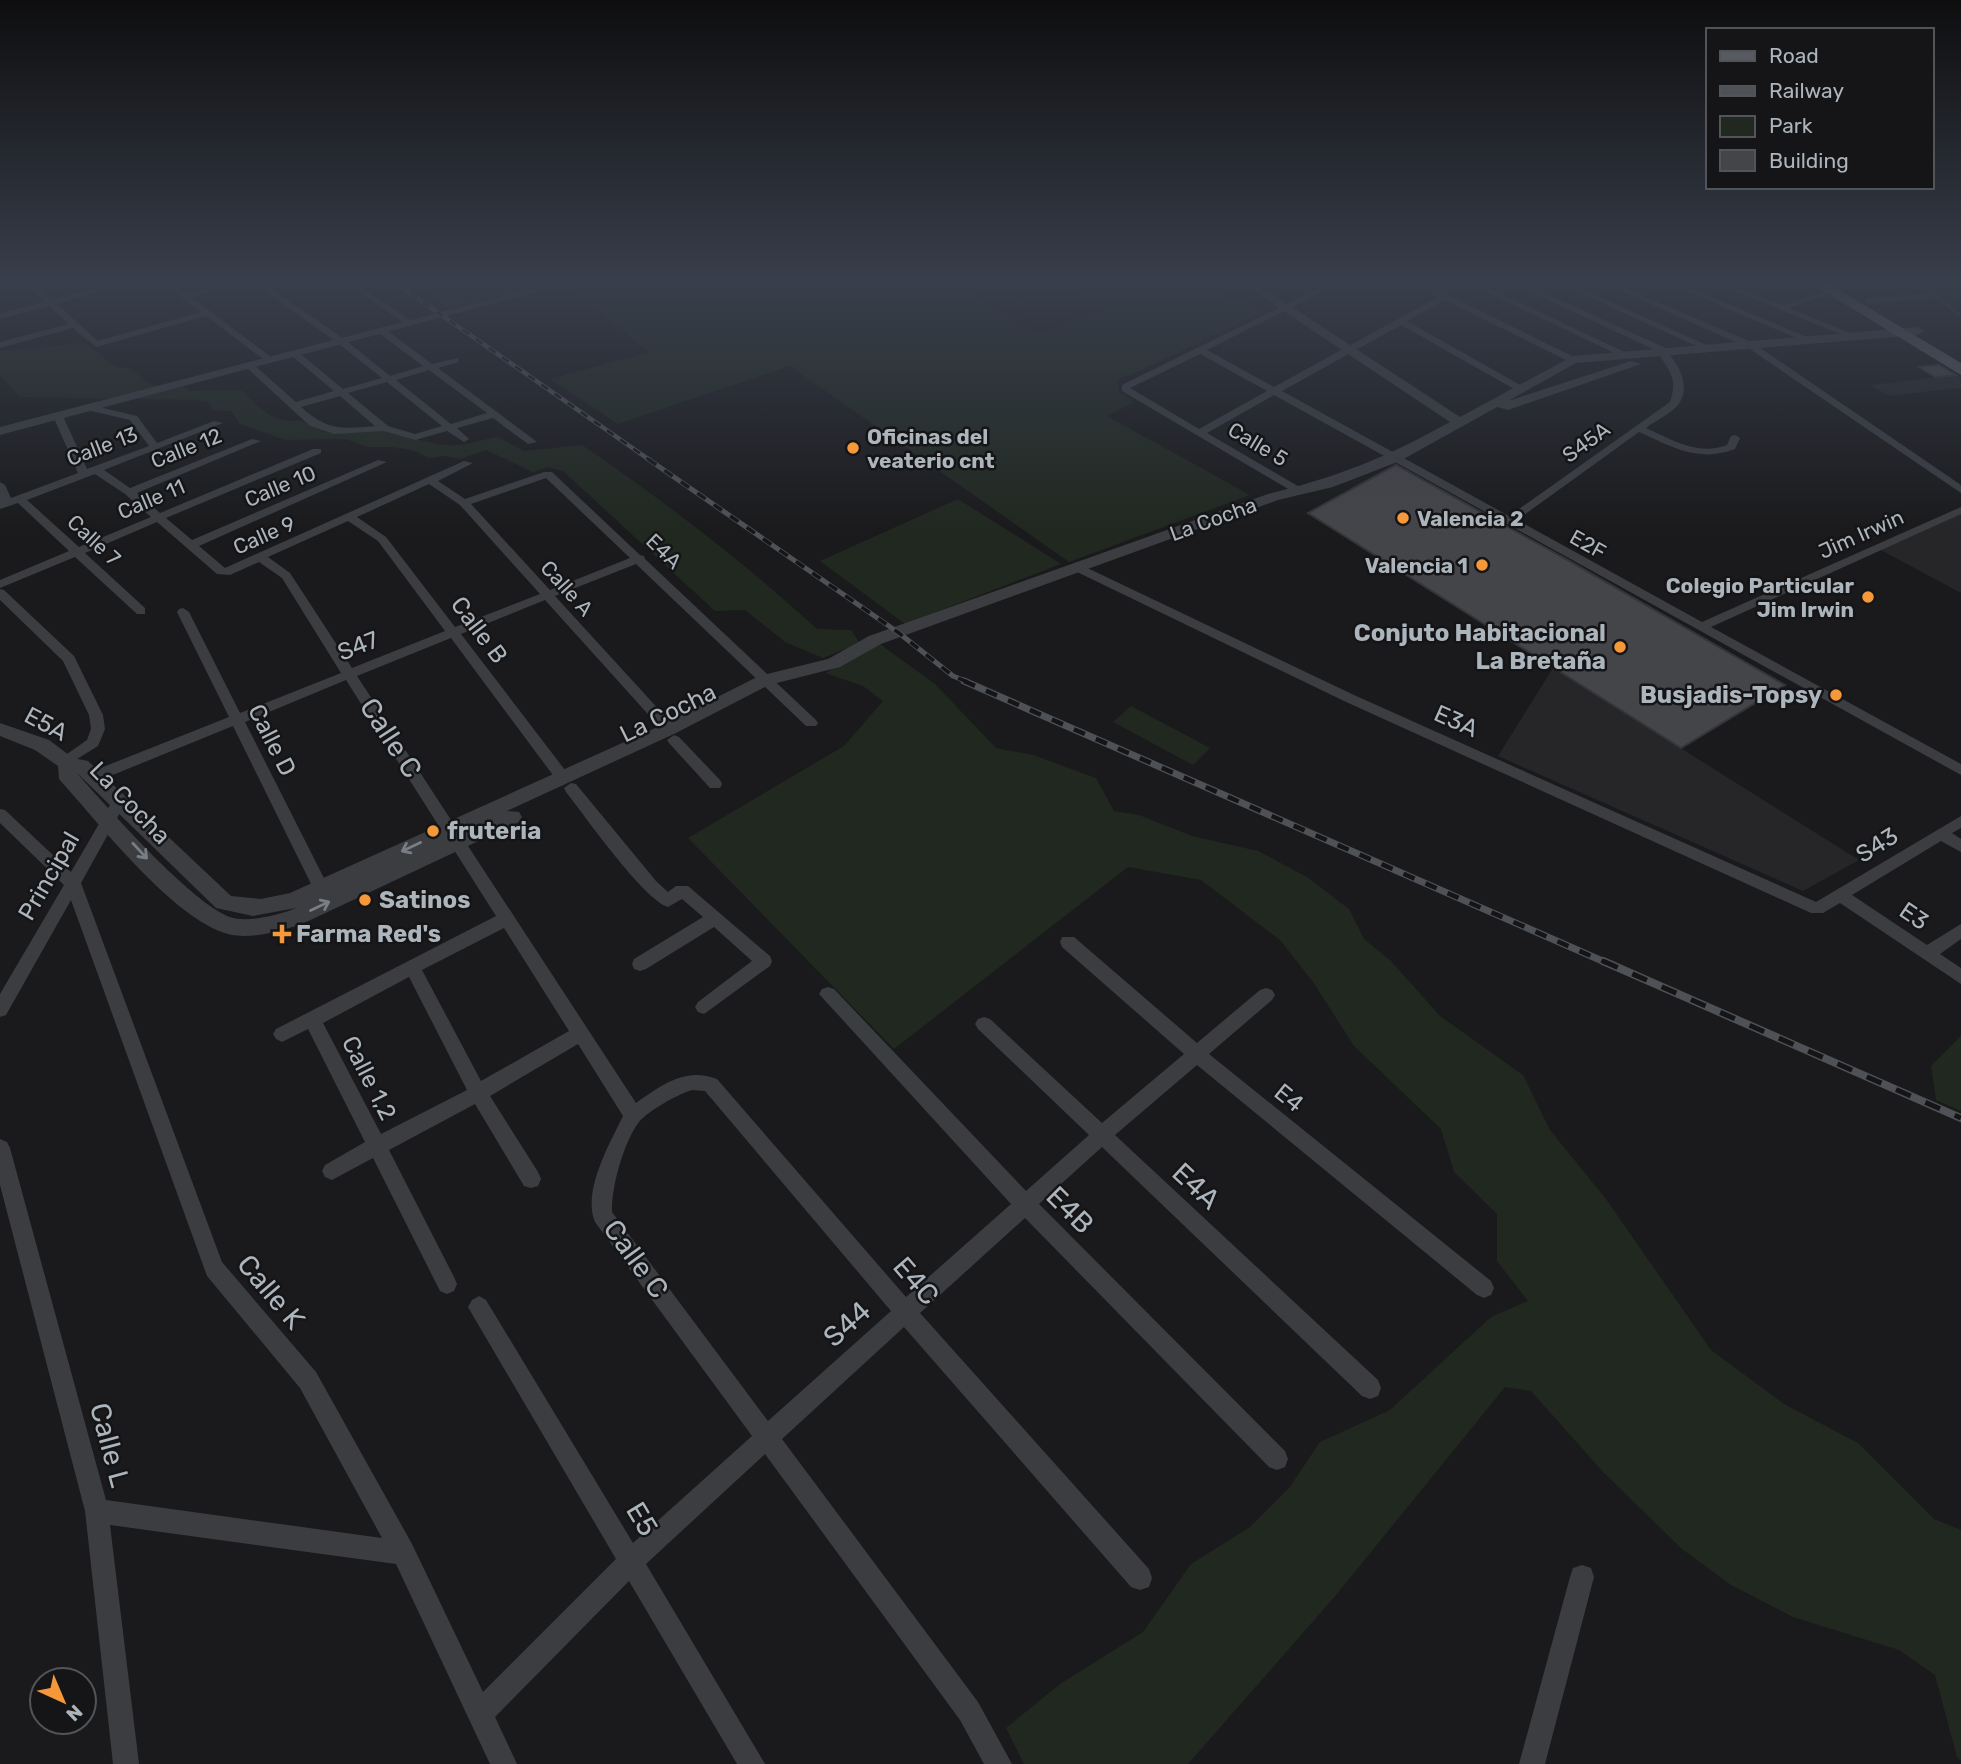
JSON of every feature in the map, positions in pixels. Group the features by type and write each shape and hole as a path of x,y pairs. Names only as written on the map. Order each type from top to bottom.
{"street":[{"path":"0,431 249,366"},
{"path":"250,366 324,430 349,432 384,428 415,437 495,414"},
{"path":"310,366 384,428"},
{"path":"372,366 464,439"},
{"name":"Calle 5","path":"1165,366 1125,387 1299,491"},
{"name":"E2F","path":"1230,366 1961,770"},
{"path":"1201,432 1319,366"},
{"path":"1382,366 1466,418"},
{"path":"1481,366 1519,388"},
{"name":"La Cocha","path":"455,835 270,907 247,910 224,902 114,810 66,774 66,763 81,766 93,777 114,810 188,901 228,926 255,927 294,918 455,835 671,735 777,682 850,656 866,645 1273,497 1299,491 1395,458 1561,366"},
{"name":"La Cocha","path":"1466,418 1627,366"},
{"name":"S45A","path":"1508,522 1674,402 1679,391 1679,377 1673,366"},
{"path":"1781,366 1961,490"},
{"path":"294,406 431,367 532,442"},
{"path":"90,408 132,418 155,447"},
{"path":"58,416 90,471"},
{"name":"Calle 13","path":"9,502 218,423"},
{"path":"1638,428 1699,454 1710,455 1731,447 1735,438"},
{"name":"Calle 12","path":"129,492 256,441"},
{"name":"Calle 11","path":"0,584 317,451"},
{"name":"Calle 10","path":"192,544 382,462"},
{"name":"Calle 9","path":"90,471 129,492 221,571 261,558 468,463"},
{"name":"E4A","path":"464,503 548,474 777,682 811,723"},
{"name":"Calle A","path":"430,480 464,503 671,735"},
{"path":"0,485 9,502"},
{"name":"Calle 7","path":"9,502 78,551 141,611"},
{"name":"Jim Irwin","path":"1700,627 1961,510"},
{"name":"Calle B","path":"350,518 382,539 567,783 650,885 668,901 682,890 715,918"},
{"name":"Calle C","path":"261,558 286,576 633,1115 605,1177 601,1198 602,1215 969,1711 999,1764"},
{"name":"S47","path":"93,777 349,673 549,597 640,558"},
{"name":"E3A","path":"1079,568 1325,687 1817,909"},
{"path":"0,593 69,659 96,715 98,729 93,743 66,763"},
{"name":"Calle D","path":"183,612 321,888"},
{"name":"E5A","path":"0,729 43,745 66,763"},
{"path":"671,735 715,784"},
{"name":"Principal","path":"0,1010 114,810"},
{"name":"Calle K","path":"0,814 73,884 214,1269 308,1380 403,1553 504,1764"},
{"name":"S43","path":"1817,909 1961,821"},
{"path":"1940,833 1961,846"},
{"name":"E3","path":"1840,895 1961,977"},
{"name":"Calle 1,2","path":"508,918 316,1017 314,1023 376,1146 478,1093 581,1033"},
{"path":"640,964 715,918 764,961 704,1007"},
{"path":"1927,954 1961,930"},
{"name":"E4","path":"1068,942 1196,1055 1484,1288"},
{"path":"412,967 478,1093 531,1179"},
{"name":"E4B","path":"828,994 1025,1204 1278,1459"},
{"name":"S44","path":"481,1713 632,1560 766,1437 1102,1135 1266,995"},
{"path":"282,1034 316,1017"},
{"name":"E4A","path":"984,1024 1370,1388"},
{"name":"E4C","path":"633,1115 691,1081 703,1080 711,1085 905,1312 1140,1578"},
{"path":"332,1171 376,1146 447,1284"},
{"name":"Calle L","path":"0,1147 97,1511 126,1764"},
{"name":"E5","path":"479,1307 752,1764"},
{"path":"97,1511 403,1553"},
{"path":"1532,1764 1583,1577"}],"shaded area":[{"path":"1956,375 1961,378 1961,388 1889,396 1871,385"},
{"path":"1961,510 1961,593 1877,548"},
{"path":"1553,668 1859,860 1803,891 1498,756"}],"green space":[{"path":"0,366 115,366 129,368 152,385 168,390 182,386 189,391 241,390 260,408 275,417 301,420 313,427 334,433 386,431 451,446 498,437 524,451 582,445 703,533 817,629 851,630 860,643 823,658 785,642 745,610 715,611 563,471 548,467 533,472 486,450 460,459 445,456 429,458 415,451 367,447 346,439 285,440 240,424 231,411 213,410 209,402 197,400 20,397 0,376"},
{"path":"596,366 789,366 618,424 550,379"},
{"path":"790,366 1149,366 1118,378 1119,392 1134,402 1107,416 1250,495 1069,562"},
{"path":"958,499 1061,564 905,624 820,561"},
{"path":"880,644 935,684 996,748 1033,755 1096,778 1114,811 1139,815 1192,836 1258,851 1307,877 1349,909 1364,939 1391,961 1440,1016 1523,1075 1550,1130 1606,1199 1711,1350 1784,1404 1858,1443 1934,1519 1961,1530 1961,1761 1957,1757 1935,1675 1899,1650 1793,1617 1731,1585 1682,1549 1604,1473 1531,1391 1505,1387 1337,1594 1188,1764 1024,1764 1006,1728 1060,1684 1143,1632 1191,1564 1250,1527 1289,1488 1320,1442 1390,1410 1491,1317 1528,1301 1497,1261 1497,1214 1454,1172 1441,1129 1354,1046 1313,982 1280,940 1201,880 1128,867 894,1049 688,838 844,746 883,701 863,686 825,673"},
{"path":"1131,706 1210,748 1193,765 1113,722"},
{"path":"1961,1036 1961,1111 1936,1100 1931,1066"}],"building":[{"path":"1941,366 1956,375 1935,377 1919,367"},
{"name":"Conjuto Habitacional La Bretaña","path":"1396,465 1785,685 1681,748 1308,513"}],"railway":[{"path":"515,366 651,461"},
{"path":"648,459 899,633 953,676 968,682"},
{"path":"964,681 1607,963"},
{"path":"1603,961 1961,1118"}],"place":[{"name":"Oficinas del veaterio cnt","path":"853,448"},
{"name":"Valencia 2","path":"1403,518"},
{"name":"Valencia 1","path":"1482,565"},
{"name":"Colegio Particular Jim Irwin","path":"1868,597"},
{"name":"Conjuto Habitacional La Bretaña","path":"1620,647"},
{"name":"Busjadis-Topsy","path":"1836,695"},
{"name":"fruteria","path":"433,831"},
{"name":"Satinos","path":"365,900"},
{"name":"Farma Red's","path":"282,934"}]}
